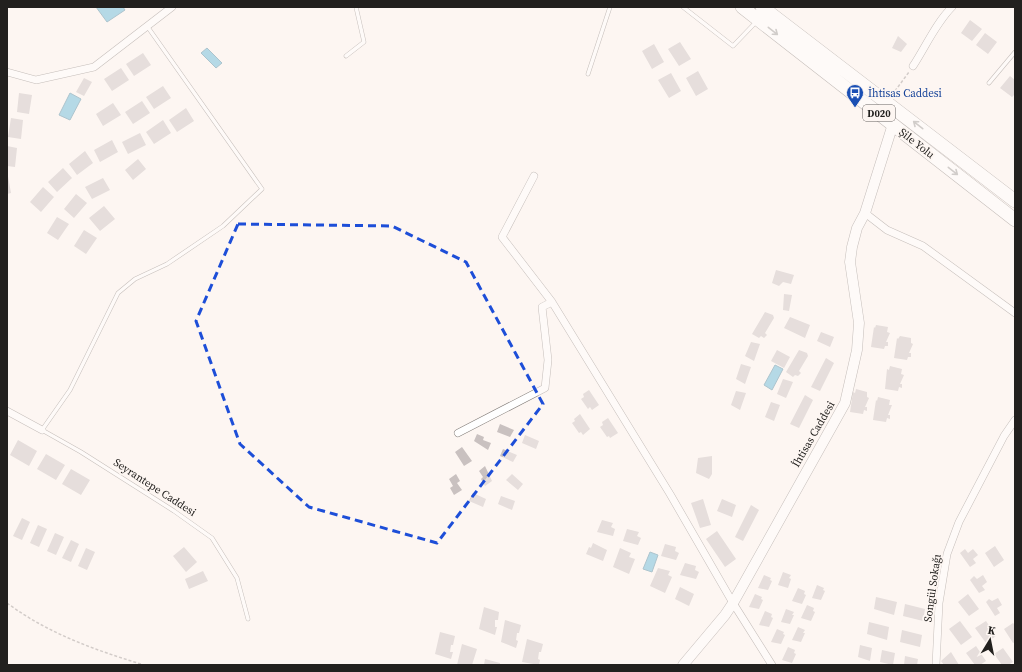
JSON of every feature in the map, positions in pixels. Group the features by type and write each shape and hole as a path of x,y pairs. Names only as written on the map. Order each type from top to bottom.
{"highway":[{"name":"Şile Yolu","path":"742,7 1015,220"},
{"name":"Şile Yolu","path":"762,7 1015,201"}],"street":[{"path":"7,72 36,80 94,67 172,7"},
{"path":"913,66 930,41 941,18 952,7"},
{"name":"İhtisas Caddesi","path":"683,665 725,615 733,603 845,403 857,350 859,323 850,262 853,240 865,213 893,124"},
{"path":"534,176 502,237 552,302 670,494 733,603 772,665"},
{"path":"865,213 887,230 928,250 1015,313"},
{"path":"458,433 546,388 548,360 542,307 552,302"},
{"name":"Seyrantepe Caddesi","path":"7,411 42,430"},
{"name":"Songül Sokağı","path":"936,665 939,604 947,554 959,522 983,473 1008,428 1015,420"}],"lane":[{"path":"346,56 364,42 356,7"},
{"path":"588,74 610,7"},
{"path":"683,7 733,46 758,20"},
{"path":"42,430 70,390 118,293 135,279 167,264 223,226 262,189 147,26"},
{"path":"989,83 1015,52"},
{"name":"Seyrantepe Caddesi","path":"42,430 81,452 167,506 212,538 237,578 248,619"}],"path":[{"path":"882,98 890,98 913,66"},
{"path":"7,603 29,619 67,639 144,665"}],"highlighted area":[{"path":"238,224 392,226 466,262 543,404 437,543 309,507 240,444 196,321"}],"water":[{"path":"96,7 123,7 125,10 107,22"},
{"path":"207,48 222,63 216,68 201,53"},
{"path":"70,93 81,99 70,120 59,115"},
{"path":"775,365 783,369 772,390 764,385"},
{"path":"650,552 658,555 652,572 643,569"}],"building":[{"path":"970,20 982,29 972,41 961,33"},
{"path":"985,33 997,42 988,54 976,45"},
{"path":"898,36 907,44 901,52 892,48"},
{"path":"680,42 691,59 679,66 668,49"},
{"path":"654,44 664,62 652,69 642,51"},
{"path":"143,53 151,65 134,76 126,64"},
{"path":"121,68 129,80 112,91 104,79"},
{"path":"698,71 708,89 696,96 686,78"},
{"path":"671,73 681,91 669,98 658,80"},
{"path":"1010,76 1015,80 1015,94 1012,97 1000,88"},
{"path":"84,78 92,82 84,96 76,92"},
{"path":"163,86 171,98 154,109 146,97"},
{"path":"19,93 32,95 29,114 17,112"},
{"path":"142,101 150,113 133,124 125,112"},
{"path":"113,103 121,115 103,126 96,114"},
{"path":"186,108 194,121 177,132 169,120"},
{"path":"11,118 23,120 21,139 8,137"},
{"path":"163,120 171,133 154,144 146,132"},
{"path":"140,133 146,145 128,154 122,142"},
{"path":"112,140 118,152 100,162 94,150"},
{"path":"7,146 17,148 15,167 7,166"},
{"path":"85,151 93,163 77,175 69,164"},
{"path":"138,159 146,169 133,180 125,170"},
{"path":"63,168 72,178 57,192 48,182"},
{"path":"7,171 11,193 7,194"},
{"path":"103,178 110,190 92,199 85,187"},
{"path":"43,187 54,197 41,212 30,202"},
{"path":"76,194 87,203 74,218 64,209"},
{"path":"104,206 115,219 100,231 89,218"},
{"path":"57,217 69,224 58,240 47,233"},
{"path":"84,230 97,238 86,254 74,246"},
{"path":"776,270 794,275 791,284 783,282 779,286 772,283"},
{"path":"784,294 792,295 789,311 783,310"},
{"path":"765,312 773,315 774,318 765,333 767,335 764,338 761,336 759,338 752,334"},
{"path":"790,317 810,325 805,338 784,328"},
{"path":"876,325 888,327 887,332 890,333 886,342 888,342 888,346 885,346 884,349 871,347 874,327 875,328"},
{"path":"821,332 834,337 830,347 817,341"},
{"path":"900,336 911,338 911,343 913,344 909,353 911,353 911,357 908,357 907,360 894,358 897,338 898,339"},
{"path":"751,342 760,344 754,361 745,356"},
{"path":"777,350 790,357 784,368 771,361"},
{"path":"799,350 807,353 808,356 799,371 801,373 798,376 795,375 793,377 786,372"},
{"path":"826,358 834,363 820,391 811,387"},
{"path":"741,364 751,367 745,384 736,379"},
{"path":"890,366 902,369 901,374 904,375 900,384 902,384 902,388 899,387 898,391 885,389 887,369 889,370"},
{"path":"783,379 793,382 786,398 777,394"},
{"path":"856,389 867,392 867,397 869,398 865,407 867,407 867,411 864,410 863,414 850,412 853,392 855,393"},
{"path":"589,390 599,405 592,410 590,407 588,409 581,399 584,397 583,394"},
{"path":"736,391 746,393 740,410 731,405"},
{"path":"805,395 813,400 799,428 790,424"},
{"path":"878,397 890,400 889,405 892,405 888,415 890,415 890,419 887,418 886,422 873,420 876,400 877,401"},
{"path":"771,402 780,405 774,421 765,417"},
{"path":"580,414 590,429 583,435 581,432 579,433 572,423"},
{"path":"608,418 618,433 610,438 609,436 607,437 600,427 603,425 602,422"},
{"path":"500,424 514,430 510,437 497,432"},
{"path":"477,434 484,437 483,440 491,443 488,450 474,441"},
{"path":"525,435 539,441 536,449 522,443"},
{"path":"18,440 37,451 29,466 10,455"},
{"path":"462,447 472,461 464,466 455,452"},
{"path":"503,449 517,455 513,462 500,456"},
{"path":"46,454 65,465 56,480 37,469"},
{"path":"712,456 712,474 709,479 696,473 698,458"},
{"path":"485,466 492,481 485,486 481,479 483,477 479,471"},
{"path":"71,469 90,480 81,495 62,484"},
{"path":"456,474 460,481 457,483 462,490 454,495 450,488 453,486 449,479"},
{"path":"512,474 523,484 518,490 506,480"},
{"path":"473,493 486,499 483,507 469,501"},
{"path":"501,496 515,501 512,510 498,504"},
{"path":"703,499 711,525 700,528 691,503"},
{"path":"722,499 736,505 732,517 717,511"},
{"path":"751,505 759,510 743,541 735,537"},
{"path":"22,518 30,522 22,540 13,536"},
{"path":"602,520 613,523 611,527 615,529 613,536 597,532"},
{"path":"38,525 47,529 39,547 30,543"},
{"path":"627,529 639,532 637,536 641,538 638,545 623,541"},
{"path":"717,531 736,559 725,567 706,539"},
{"path":"55,533 64,537 56,555 47,551"},
{"path":"71,540 79,544 71,562 62,558"},
{"path":"593,543 607,550 603,561 586,554 589,547 591,548"},
{"path":"665,544 676,547 675,551 679,553 676,560 661,556"},
{"path":"995,546 1004,560 994,567 985,553"},
{"path":"184,547 197,562 186,572 173,556"},
{"path":"86,548 95,552 87,570 78,566"},
{"path":"620,548 631,553 629,557 635,559 629,574 613,567"},
{"path":"965,549 968,553 973,549 978,555 973,559 976,563 970,567 960,553"},
{"path":"685,563 696,566 695,570 699,572 696,579 680,575"},
{"path":"658,568 670,571 668,575 672,577 665,593 650,586"},
{"path":"203,571 208,581 189,589 185,579"},
{"path":"783,572 791,575 789,578 791,579 788,588 778,585"},
{"path":"764,575 771,578 770,580 772,581 768,590 758,588"},
{"path":"983,575 987,582 982,586 985,590 979,593 970,580 974,576 977,579"},
{"path":"817,585 824,588 823,590 825,591 821,600 812,598"},
{"path":"680,587 694,594 689,606 675,599"},
{"path":"798,588 805,591 804,594 806,595 802,604 792,601"},
{"path":"755,594 762,597 761,599 763,600 759,609 749,607"},
{"path":"968,594 979,609 969,616 958,602"},
{"path":"876,597 897,602 894,615 874,609"},
{"path":"998,598 1002,605 997,608 1000,613 995,616 986,602 989,599 992,601"},
{"path":"905,604 925,609 923,621 903,616"},
{"path":"807,605 814,608 813,611 815,612 811,621 801,618"},
{"path":"484,607 499,612 498,620 495,620 495,627 497,627 495,635 479,629"},
{"path":"786,609 794,612 790,624 781,622"},
{"path":"765,611 772,614 771,617 773,618 769,627 759,625"},
{"path":"505,620 521,625 519,633 517,633 516,640 518,641 516,648 501,642"},
{"path":"960,621 972,637 961,645 949,629"},
{"path":"986,621 996,636 986,643 975,628"},
{"path":"869,622 889,627 887,640 867,634"},
{"path":"1013,623 1015,625 1015,642 1013,643 1004,629"},
{"path":"798,627 805,630 801,642 792,640"},
{"path":"777,629 784,632 783,634 785,635 781,644 771,642"},
{"path":"902,630 922,635 920,647 900,642"},
{"path":"440,632 455,636 453,645 451,645 450,652 453,652 451,659 435,654"},
{"path":"527,639 543,644 541,652 539,652 539,665 522,662"},
{"path":"462,644 477,649 472,665 457,665"},
{"path":"860,645 872,648 870,661 858,657"},
{"path":"976,646 986,661 980,665 975,665 966,653"},
{"path":"788,647 795,650 794,653 796,654 792,663 782,660"},
{"path":"1003,648 1013,662 1008,665 1002,665 994,654"},
{"path":"882,650 895,653 893,665 880,662"},
{"path":"951,652 959,665 944,665 941,661"},
{"path":"905,656 918,659 917,665 904,665"},
{"path":"485,659 500,663 500,665 484,665"}],"place":[{"name":"İhtisas Caddesi","path":"855,108"}]}
